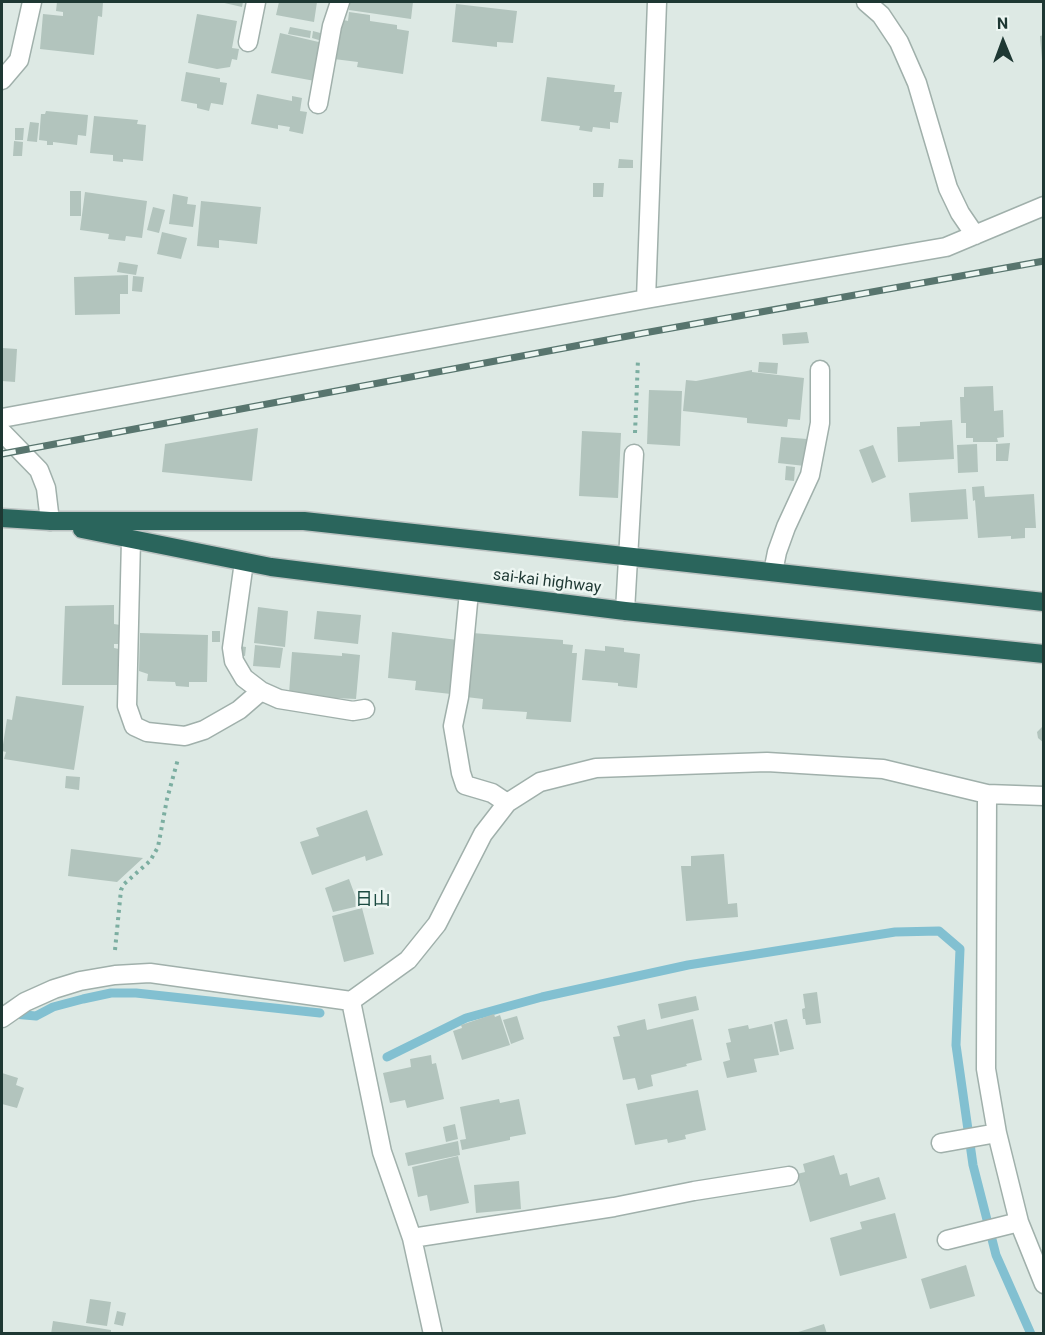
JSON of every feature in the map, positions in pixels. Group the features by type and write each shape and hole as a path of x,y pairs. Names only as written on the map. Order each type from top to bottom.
{"highway":[{"name":"sai-kai highway","path":"2,518 50,521 304,521 1044,602"},
{"name":"sai-kai highway","path":"50,521 131,540 271,567 625,611 1044,654"}],"street":[{"path":"2,80 20,60 32,2"},
{"path":"248,42 255,2"},
{"path":"318,104 332,26 340,2"},
{"path":"646,299 657,2"},
{"path":"866,2 881,15 899,42 917,83 948,188 960,213 975,235"},
{"path":"2,418 646,299 946,247 1044,206"},
{"path":"773,572 777,552 810,475 815,455 820,423 820,369"},
{"path":"2,432 39,470 46,488 50,521"},
{"path":"625,611 634,454"},
{"path":"131,540 127,706 134,726 147,732 184,736 204,730 239,710 261,691"},
{"path":"244,562 234,628 234,661 244,678 261,691 279,699 353,711 365,709"},
{"path":"469,592 459,698 453,726 461,773 465,785 492,793 507,803"},
{"path":"2,1018 25,1002 54,988 115,975 150,973 351,1001 408,960 436,924 483,834 507,803 540,782 596,768 767,762 883,769 987,794 1044,796"},
{"path":"987,794 986,1070 997,1133 1019,1222 1044,1284"},
{"path":"351,1001 382,1152 412,1238 433,1334"},
{"path":"941,1143 997,1133"},
{"path":"412,1238 614,1207 694,1191 789,1176"},
{"path":"947,1240 1019,1222"}],"path":[{"path":"634,454 638,359"},
{"path":"115,975 115,936 121,890 124,884 150,861 158,848 167,799 184,736"}],"building":[{"path":"57,2 103,2 102,17 98,16 94,55 40,49 43,14 63,16 63,12 56,11"},
{"path":"220,2 243,2 242,7"},
{"path":"279,2 317,2 314,22 276,15"},
{"path":"350,2 413,2 411,19 349,10"},
{"path":"456,4 517,11 513,43 497,42 497,47 452,42"},
{"path":"349,12 370,15 370,21 397,25 397,29 409,31 403,74 357,67 358,62 334,59 340,19 348,21"},
{"path":"197,14 237,21 232,48 239,49 237,60 232,59 230,67 217,69 188,63"},
{"path":"290,27 311,31 310,38 288,34"},
{"path":"313,31 324,34 322,41 312,38"},
{"path":"280,33 323,43 315,81 271,73"},
{"path":"1044,35 1044,60 1042,60 1040,36"},
{"path":"186,72 220,78 220,82 227,83 223,105 211,103 209,111 197,108 197,104 181,101"},
{"path":"547,77 615,85 614,92 622,92 618,123 610,122 610,129 593,127 592,132 579,130 580,126 541,121"},
{"path":"257,94 292,101 292,96 302,98 300,111 307,112 303,134 289,131 290,127 278,125 278,129 251,124"},
{"path":"46,111 88,115 86,136 78,135 77,145 53,142 53,145 47,145 47,141 39,140 41,114 45,114"},
{"path":"94,116 138,120 137,124 146,125 143,161 123,159 123,162 113,161 113,155 90,153"},
{"path":"30,122 39,123 37,142 27,141"},
{"path":"15,128 24,128 23,140 15,140"},
{"path":"14,141 23,142 22,156 13,156"},
{"path":"619,159 633,160 633,168 618,168"},
{"path":"593,183 604,183 603,197 593,197"},
{"path":"70,191 81,191 81,216 70,216"},
{"path":"85,192 147,201 142,238 126,236 125,241 108,239 109,234 80,230"},
{"path":"173,194 188,197 187,204 196,205 193,227 169,224"},
{"path":"201,201 261,207 257,244 219,240 219,248 197,246"},
{"path":"153,207 165,210 159,233 147,230"},
{"path":"162,232 187,238 181,259 157,254"},
{"path":"119,262 138,265 136,275 117,272"},
{"path":"128,275 128,294 120,294 120,314 75,315 74,277"},
{"path":"133,276 144,277 142,292 132,291"},
{"path":"807,332 809,343 783,345 782,334"},
{"path":"2,348 17,349 15,382 2,381"},
{"path":"759,362 778,363 777,374 758,372"},
{"path":"752,370 752,372 804,378 800,420 788,419 787,427 747,423 747,418 683,411 686,380 696,381"},
{"path":"993,386 994,411 1003,410 1004,437 997,438 998,442 973,442 973,438 966,438 966,423 961,423 960,397 964,397 964,387"},
{"path":"649,390 682,391 680,446 647,444"},
{"path":"952,420 954,459 898,462 897,427 920,426 920,422"},
{"path":"258,428 252,481 162,472 165,444"},
{"path":"582,431 621,433 618,498 579,496"},
{"path":"781,437 807,439 805,466 778,463"},
{"path":"1010,443 1008,461 996,461 996,444"},
{"path":"977,444 978,472 958,473 957,445"},
{"path":"873,445 886,477 872,483 859,450"},
{"path":"786,466 795,467 794,481 785,480"},
{"path":"984,486 985,497 1034,494 1036,528 1025,528 1025,538 1011,539 1011,536 978,538 972,487"},
{"path":"966,489 968,519 911,522 909,493"},
{"path":"114,605 114,624 120,625 120,644 114,644 114,648 119,649 119,685 62,685 65,606"},
{"path":"258,607 288,611 285,647 254,643"},
{"path":"317,611 361,615 358,644 314,639"},
{"path":"212,631 220,631 220,642 212,642"},
{"path":"392,632 458,640 451,694 415,690 416,681 388,678"},
{"path":"140,633 208,635 207,682 189,682 189,687 176,686 175,682 147,681 148,674 139,671"},
{"path":"472,633 563,640 563,644 573,645 572,653 577,653 571,722 526,719 527,712 482,709 483,699 466,697"},
{"path":"255,645 283,648 280,668 253,666"},
{"path":"239,646 246,647 245,656 238,655"},
{"path":"605,646 624,648 624,652 640,654 637,688 618,686 618,683 582,680 585,649 605,651"},
{"path":"292,652 360,655 356,699 335,698 335,701 289,694"},
{"path":"16,696 84,706 74,770 4,759 6,752 2,751 7,719 12,720"},
{"path":"1044,725 1044,743 1038,738 1037,732"},
{"path":"66,776 80,777 79,790 65,788"},
{"path":"367,810 383,855 366,861 365,856 312,875 300,842 319,836 316,828"},
{"path":"71,849 143,858 117,882 68,876"},
{"path":"724,854 728,904 737,903 738,917 686,921 681,866 691,866 691,856"},
{"path":"349,879 359,906 333,912 325,888"},
{"path":"362,908 374,954 344,962 332,916"},
{"path":"817,992 821,1023 806,1025 802,1009 805,1008 803,994"},
{"path":"696,996 699,1010 661,1019 658,1004"},
{"path":"494,1014 495,1017 500,1015 510,1045 462,1060 453,1031 462,1028 461,1025"},
{"path":"517,1016 524,1039 511,1044 503,1020"},
{"path":"645,1019 647,1030 693,1019 702,1060 651,1075 653,1086 638,1090 635,1078 623,1080 613,1037 620,1036 617,1026"},
{"path":"787,1019 794,1049 780,1052 774,1022"},
{"path":"772,1024 779,1055 754,1059 757,1072 727,1078 723,1062 730,1060 726,1043 731,1042 728,1029 748,1025 749,1029"},
{"path":"431,1055 432,1064 436,1063 444,1099 407,1108 405,1100 390,1103 383,1073 411,1067 410,1059"},
{"path":"2,1073 18,1078 16,1085 24,1088 17,1108 2,1104"},
{"path":"698,1090 706,1130 685,1135 686,1139 668,1143 667,1139 635,1145 626,1104"},
{"path":"499,1099 500,1103 519,1099 526,1134 510,1137 510,1140 462,1150 460,1140 466,1139 460,1107"},
{"path":"455,1124 458,1139 446,1142 443,1127"},
{"path":"458,1141 460,1155 408,1166 405,1153"},
{"path":"834,1155 840,1175 847,1173 850,1186 879,1177 886,1199 810,1222 797,1174 805,1172 803,1164"},
{"path":"458,1156 469,1203 430,1211 427,1195 418,1197 412,1167"},
{"path":"519,1181 521,1209 476,1213 474,1185"},
{"path":"895,1213 907,1258 840,1276 830,1238 862,1229 860,1222"},
{"path":"966,1265 975,1296 930,1309 921,1279"},
{"path":"90,1299 111,1302 107,1326 86,1323"},
{"path":"117,1311 126,1313 123,1326 114,1324"},
{"path":"53,1321 111,1330 111,1334 51,1334"},
{"path":"824,1324 827,1334 795,1334 795,1333"}],"waterway":[{"path":"387,1057 466,1018 542,997 688,965 895,932 939,931 960,949 956,1045 973,1165 996,1255 1031,1334"},
{"path":"13,1014 36,1016 53,1007 111,993 136,993 320,1013"}],"railway":[{"path":"2,454 644,333 1044,261"}],"district":[{"name":"日山","path":"373,900"}]}
